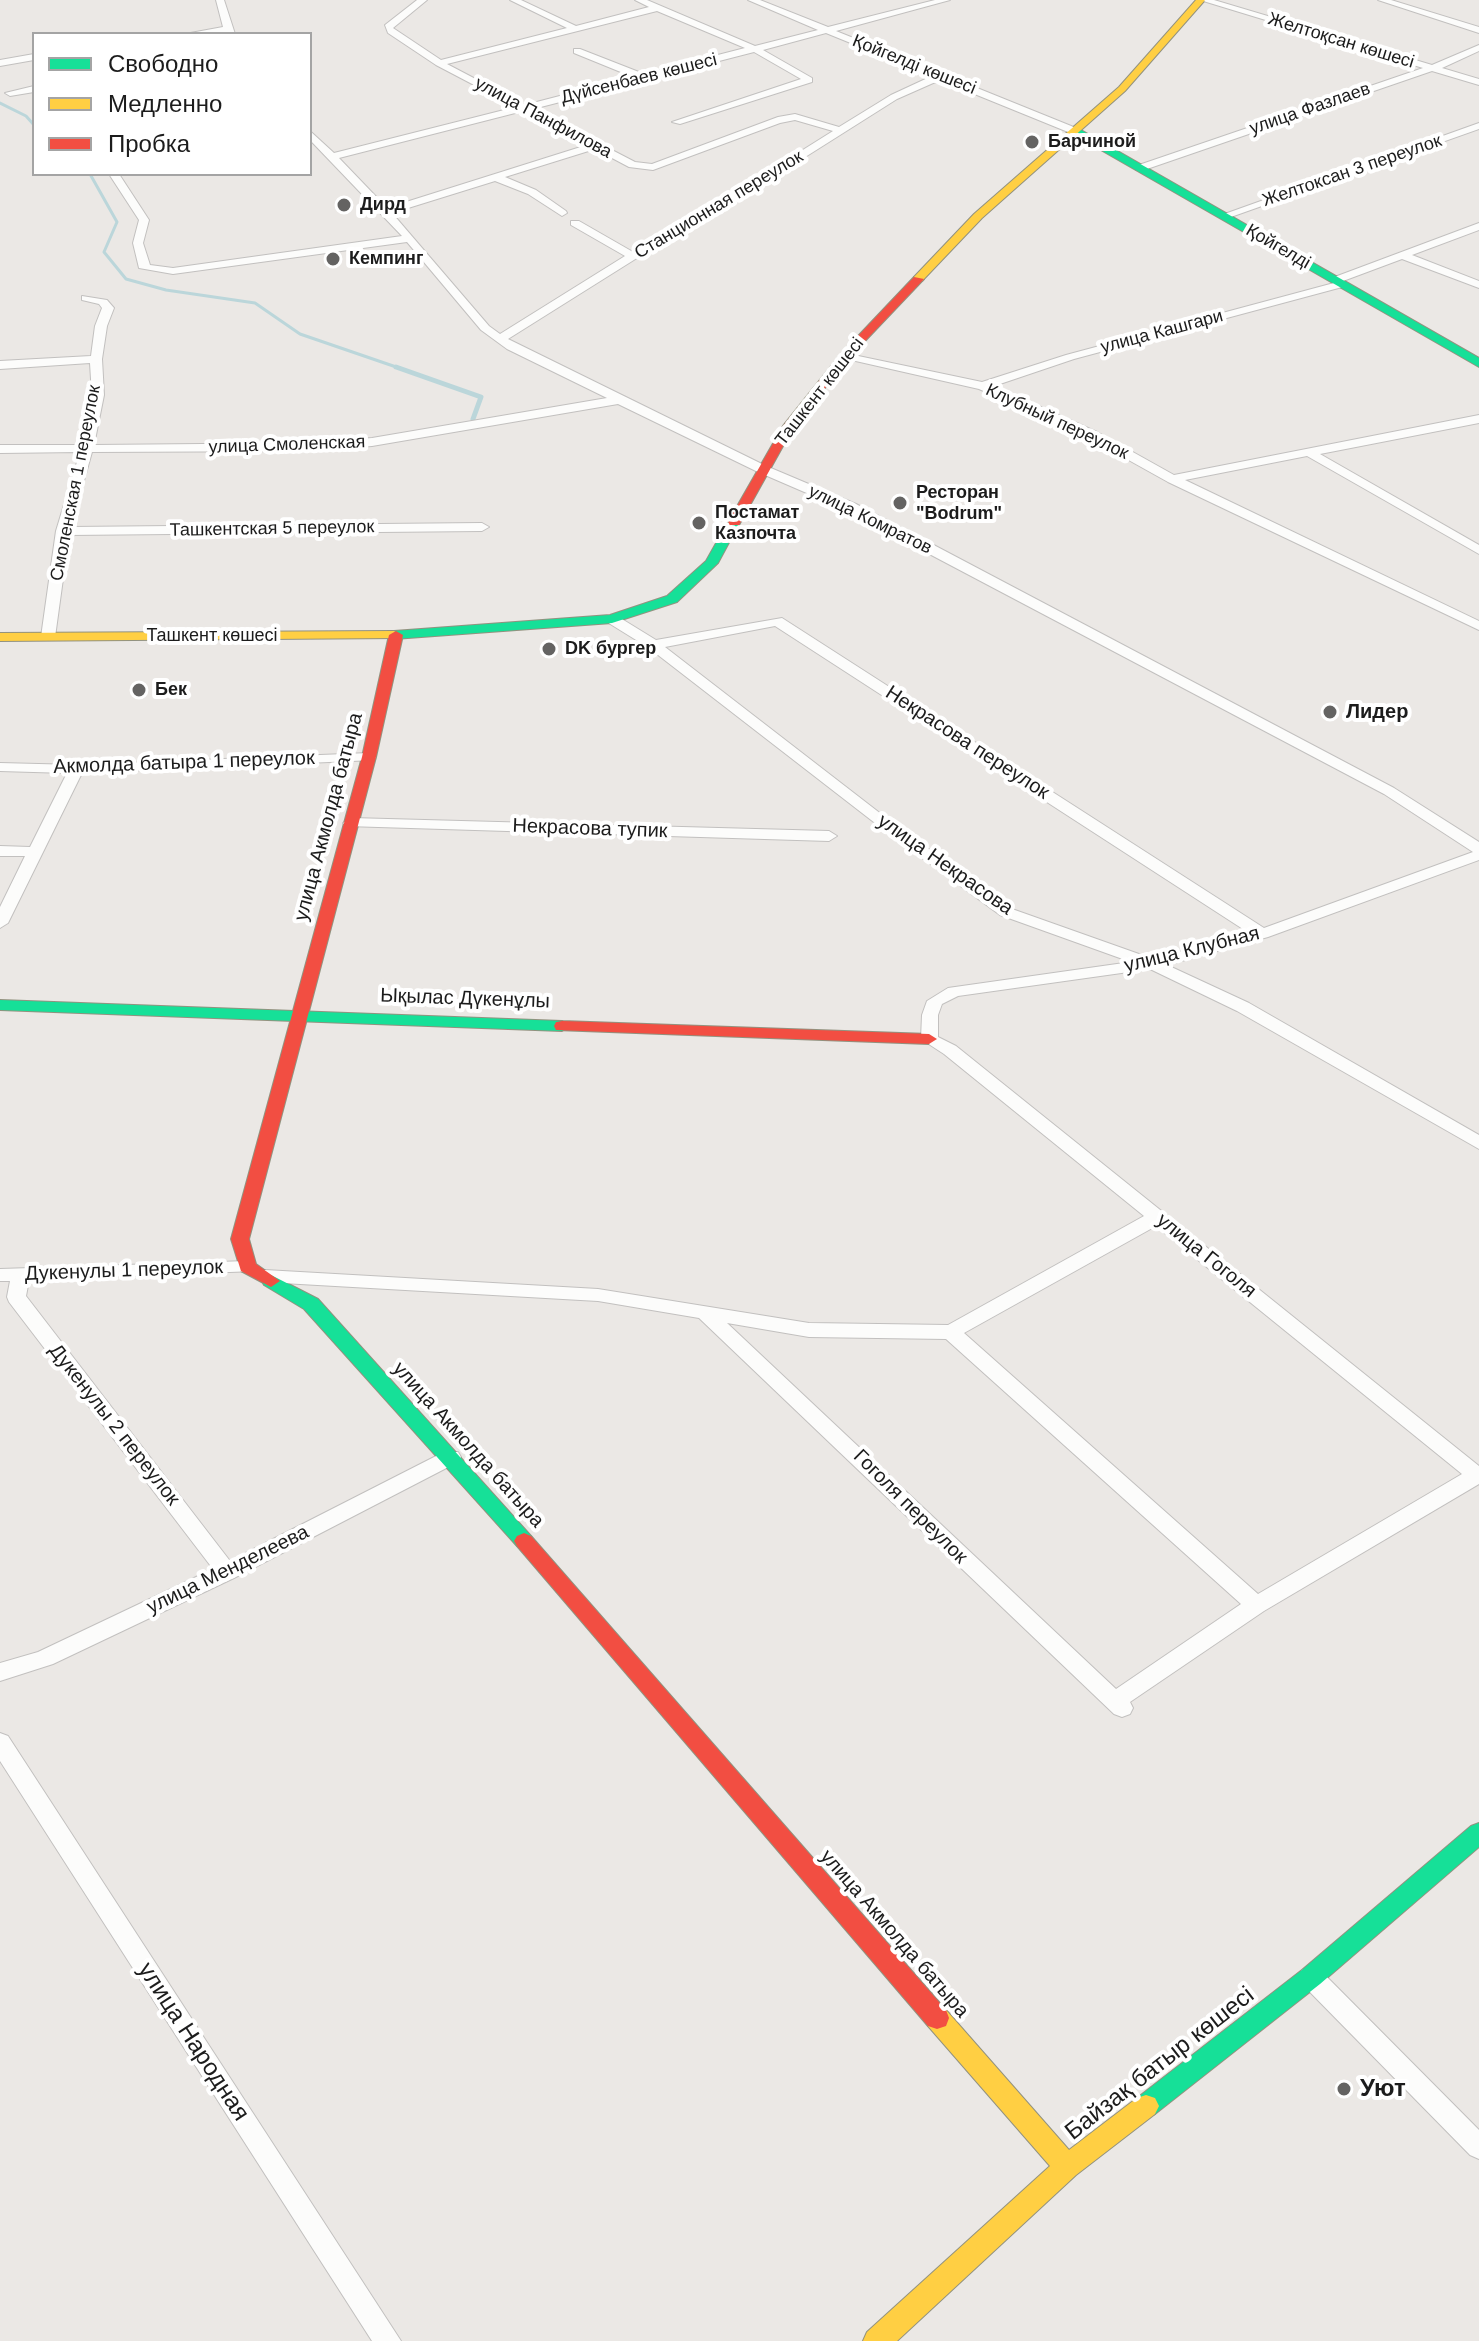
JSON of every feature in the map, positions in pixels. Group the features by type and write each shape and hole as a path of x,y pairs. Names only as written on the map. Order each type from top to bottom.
{"street":[{"path":"220,0 229,31"},
{"name":"улица Панфилова","path":"423,0 388,27 439,63 633,165 653,167 778,120 807,119 842,131"},
{"path":"514,0 576,29"},
{"path":"639,0 757,50 809,80 677,122"},
{"name":"Қойгелді көшесі","path":"752,0 1077,132"},
{"name":"Дүйсенбаев көшесі","path":"332,157 946,0"},
{"name":"Желтоқсан көшесі","path":"1202,0 1479,82"},
{"name":"Ташкент көшесі","path":"0,637 396,635 612,619 672,599 711,563 787,429 844,357 978,216 1077,132 1122,89 1202,0"},
{"path":"1382,0 1401,2 1479,30"},
{"path":"439,63 657,8"},
{"name":"улица Фазлаев","path":"1140,168 1430,68 1479,48"},
{"path":"577,51 644,78"},
{"path":"0,63 32,57"},
{"name":"Станционная переулок","path":"500,339 633,256 681,231 894,97 941,76"},
{"path":"10,93 32,89"},
{"name":"Желтоксан 3 переулок","path":"1224,216 1479,126"},
{"name":"Қойгелді","path":"1077,132 1479,363"},
{"name":"улица Комратов","path":"312,136 410,238 485,328 511,347 762,469 847,505 1389,791 1477,847"},
{"path":"386,212 594,146"},
{"path":"115,176 144,220 138,243 145,268 173,271 410,238"},
{"path":"493,176 532,192 562,213"},
{"path":"575,223 633,256"},
{"name":"улица Кашгари","path":"983,386 1070,357 1339,282 1400,254 1479,226"},
{"path":"1400,254 1479,285"},
{"name":"Смоленская 1 переулок","path":"48,637 63,531 87,449 98,395 96,359 101,326 108,308 103,302 86,298"},
{"name":"Клубный переулок","path":"844,357 983,386 1093,435 1172,479 1479,626"},
{"path":"0,365 96,359"},
{"name":"улица Смоленская","path":"0,449 312,447 372,442 618,400"},
{"path":"1172,479 1479,419"},
{"path":"1308,452 1479,550"},
{"name":"Ташкентская 5 переулок","path":"63,531 482,527"},
{"name":"улица Некрасова","path":"612,619 654,645 889,827 1006,912 1152,964 1243,1007 1479,1143"},
{"name":"Некрасова переулок","path":"654,645 777,621 1262,934"},
{"name":"улица Акмолда батыра","path":"396,635 369,757 240,1239 256,1271 311,1304 451,1457 1067,2167"},
{"name":"Акмолда батыра 1 переулок","path":"0,767 77,769 369,757"},
{"path":"0,923 77,769"},
{"name":"Некрасова тупик","path":"351,823 829,836"},
{"name":"улица Клубная","path":"929,1039 930,1015 935,1001 954,992 1152,964 1262,934 1477,847"},
{"path":"0,851 33,852"},
{"name":"Ықылас Дүкенұлы","path":"0,1005 929,1039"},
{"name":"улица Гоголя","path":"929,1039 950,1050 1478,1476"},
{"path":"256,1271 598,1295 809,1330 951,1332 1157,1217"},
{"name":"Дукенулы 1 переулок","path":"0,1275 256,1271"},
{"name":"Дукенулы 2 переулок","path":"21,1274 16,1297 227,1572"},
{"name":"Гоголя переулок","path":"705,1313 1119,1705 1256,1605 1478,1476"},
{"path":"951,1332 1256,1605"},
{"name":"улица Менделеева","path":"0,1672 45,1658 227,1572 451,1457"},
{"name":"улица Народная","path":"0,1742 387,2341"},
{"name":"Байзақ батыр көшесі","path":"877,2341 1067,2167 1311,1977 1479,1833"},
{"path":"1311,1977 1479,2147"}],"waterway":[{"path":"0,103 26,116 32,123"},
{"path":"91,176 117,222 104,252 126,279 166,290 255,303 300,334 402,369"},
{"path":"396,367 481,397 473,419"}],"traffic: fast":[{"path":"1077,132 1479,363"},
{"path":"394,635 612,619 672,599 711,563 734,522"},
{"path":"0,1005 562,1026"},
{"path":"271,1281 311,1304 524,1541"},
{"path":"1146,2106 1311,1977 1479,1833"}],"traffic: slow":[{"path":"918,279 978,216 1122,89 1201,0"},
{"path":"0,637 394,635"},
{"path":"937,2018 1067,2167"},
{"path":"877,2341 1067,2167 1146,2106"}],"traffic: jam":[{"path":"734,522 787,429 844,357 918,279"},
{"path":"271,1281 248,1267 240,1239 369,757 396,635"},
{"path":"562,1026 929,1039"},
{"path":"524,1541 937,2018"}],"place":[{"name":"Барчиной","path":"1032,142"},
{"name":"Дирд","path":"344,205"},
{"name":"Кемпинг","path":"333,259"},
{"name":"Ресторан \"Bodrum\"","path":"900,503"},
{"name":"Постамат Казпочта","path":"699,523"},
{"name":"DK бургер","path":"549,649"},
{"name":"Бек","path":"139,690"},
{"name":"Лидер","path":"1330,712"},
{"name":"Уют","path":"1344,2089"}]}
